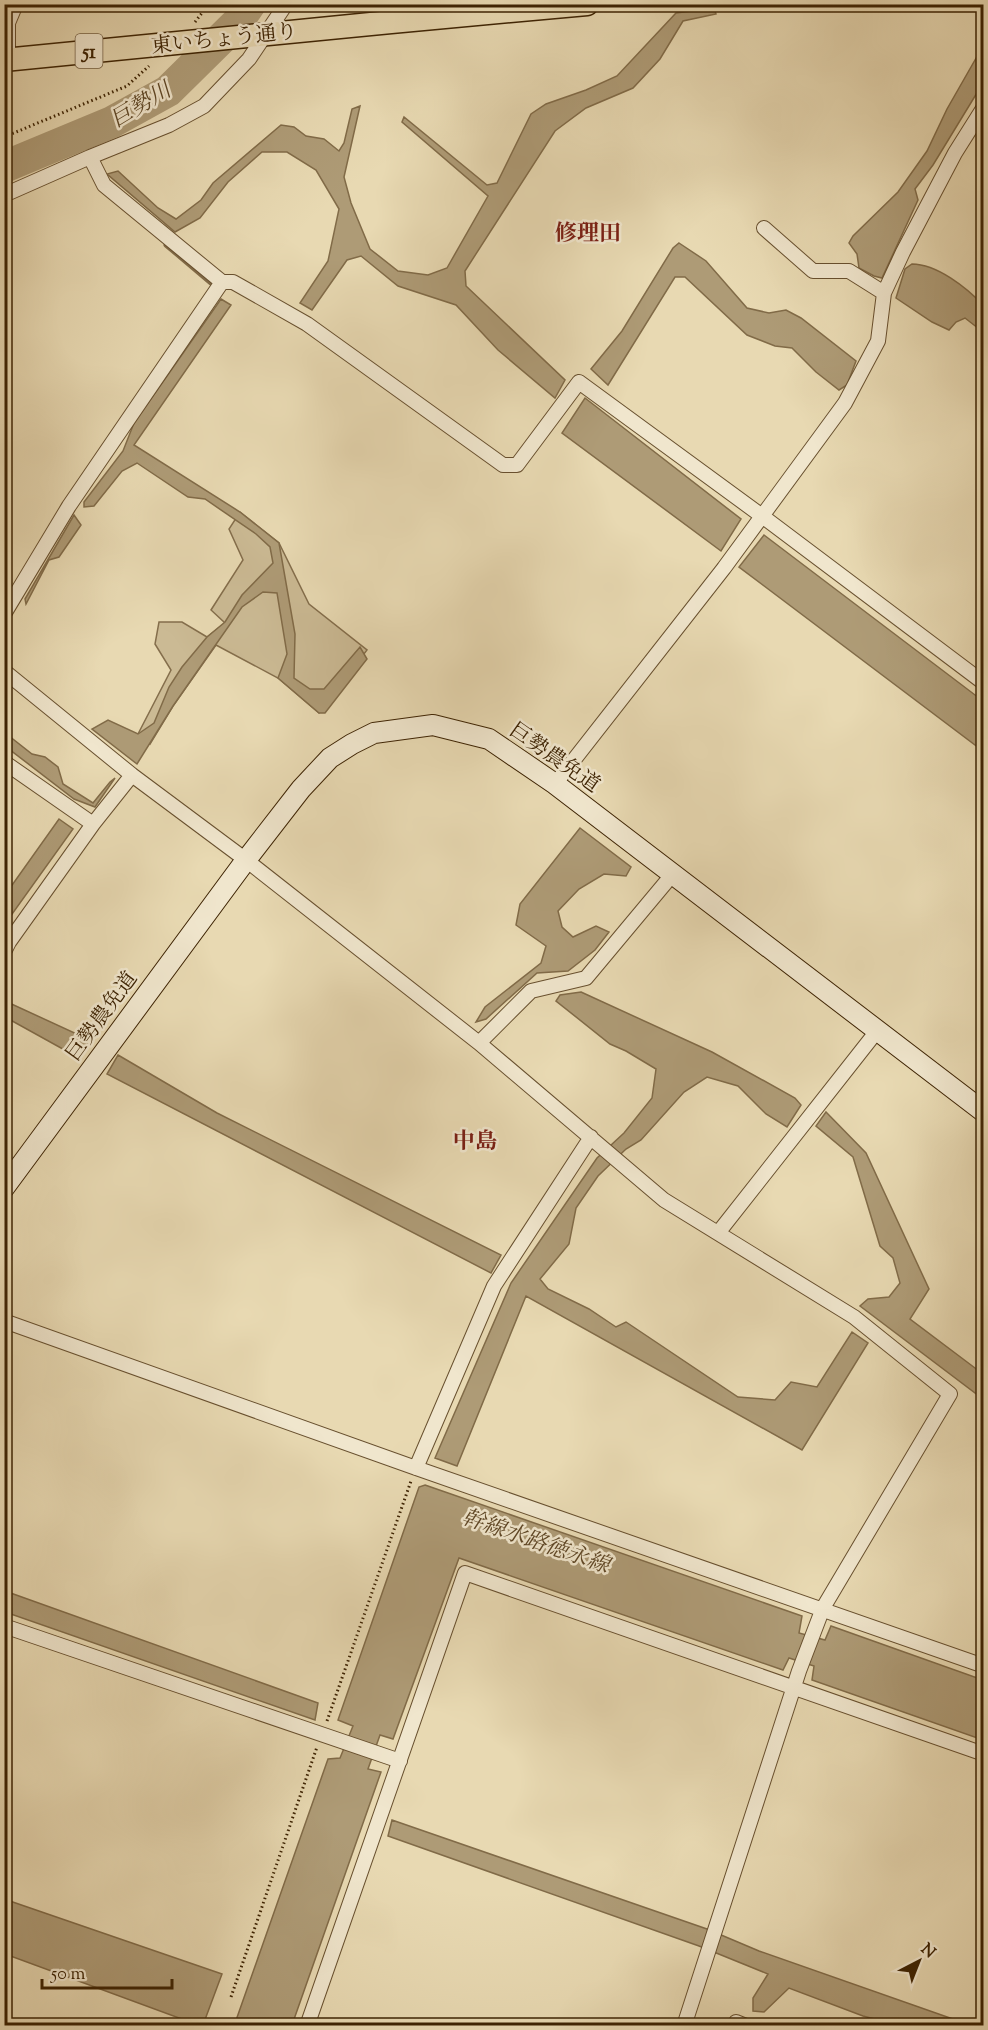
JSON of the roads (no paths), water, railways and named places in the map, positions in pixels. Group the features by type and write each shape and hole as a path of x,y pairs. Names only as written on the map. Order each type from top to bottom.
{"main road":[{"name":"東いちょう通り","path":"6,59 574,5"}],"street":[{"path":"6,59 8,22 16,4"},
{"path":"4,195 170,125 204,106 249,59 286,4"},
{"path":"555,784 716,577 845,403 878,341 884,293 903,252 955,153 984,107"},
{"path":"90,157 104,185 222,282 233,282 307,324 503,465 517,465 579,382 984,683"},
{"path":"764,228 813,271 849,271 884,293"},
{"path":"4,614 69,506 222,282"},
{"path":"4,671 132,775 246,860 478,1043 664,1200 854,1317 951,1394 820,1615 799,1671 685,2025"},
{"name":"巨勢農免道","path":"4,1188 301,789 330,758 374,733 433,724 489,740 555,784 984,1112"},
{"path":"4,762 93,824"},
{"path":"4,952 93,824 132,775"},
{"path":"478,1043 531,991 586,978 672,875"},
{"path":"718,1233 877,1031"},
{"path":"416,1468 494,1286 596,1141"},
{"path":"4,1321 820,1615 984,1666"},
{"path":"307,2025 465,1573 984,1754"},
{"path":"4,1626 400,1761"},
{"path":"734,2025 736,2022 746,2025"}],"water":[{"path":"714,8 716,14 683,21 660,59 633,88 586,108 555,131 465,271 466,286 565,380 555,398 498,350 456,305 398,286 361,256 347,260 312,310 300,303 328,261 339,209 316,170 287,152 262,152 228,182 200,218 175,232 107,174 118,171 158,208 176,219 201,200 213,183 281,125 294,127 306,136 324,139 339,151 344,143 352,109 360,106 344,177 351,203 370,249 398,271 428,275 447,268 488,196 402,122 404,117 487,185 497,183 531,114 546,104 617,76 676,13"},
{"path":"983,46 983,83 933,165 915,189 918,200 882,278 874,276 859,268 857,254 849,243 853,236 898,192 927,151 947,109"},
{"path":"679,243 706,261 747,308 769,313 786,310 801,318 856,361 847,385 839,390 816,372 792,348 775,346 747,335 685,277 675,277 608,385 591,369 622,331 673,248"},
{"path":"912,264 941,272 976,298 983,305 983,332 965,318 956,322 949,330 932,322 896,298 905,269"},
{"path":"221,299 231,305 134,445 240,512 279,543 295,634 294,678 310,689 324,689 360,647 367,659 325,713 319,713 278,678 287,654 277,593 263,592 242,607 173,706 137,764 92,729 108,720 138,734 154,723 169,687 182,667 207,637 225,622 242,595 273,563 270,547 256,534 205,499 188,497 137,463 122,471 94,506 84,507 84,502 123,451 134,423"},
{"path":"585,398 741,519 721,551 562,433"},
{"path":"74,515 81,525 59,557 49,560 26,604 25,599"},
{"path":"764,535 983,701 983,751 739,567"},
{"path":"4,732 32,754 45,757 58,767 63,784 93,803 115,778 95,807 74,799 5,746"},
{"path":"59,819 73,829 5,924 5,895"},
{"path":"580,828 631,867 626,876 604,874 579,889 558,911 562,927 573,937 596,926 609,932 595,950 568,971 537,973 486,1019 476,1022 485,1007 541,963 546,946 516,925 520,904"},
{"path":"581,992 712,1052 795,1098 801,1105 787,1127 766,1114 738,1086 707,1077 684,1092 641,1140 626,1149 598,1176 576,1208 569,1244 540,1279 548,1289 589,1309 616,1327 626,1322 738,1397 775,1400 791,1382 817,1387 852,1332 868,1343 802,1450 526,1296 457,1466 435,1458 511,1283 597,1158 624,1133 652,1098 656,1069 610,1044 556,1001 560,995"},
{"path":"5,1001 92,1041 79,1058 5,1017"},
{"path":"118,1055 217,1113 501,1255 491,1273 107,1074"},
{"path":"826,1112 866,1153 929,1289 910,1319 983,1374 983,1399 860,1306 868,1299 889,1297 900,1283 893,1258 880,1246 853,1157 816,1126"},
{"name":"幹線水路徳永線","path":"425,1485 802,1616 799,1633 825,1640 831,1626 983,1680 983,1740 812,1680 814,1666 789,1658 783,1670 459,1558 393,1739 380,1735 368,1769 381,1772 292,2025 234,2026 328,1759 340,1758 353,1726 338,1720 419,1487"},
{"path":"5,1591 318,1703 315,1720 5,1612"},
{"path":"392,1820 707,1929 759,1951 970,2025 897,2025 863,2016 789,1988 764,2012 753,2011 753,1998 768,1974 699,1946 388,1836"},
{"path":"4,1899 222,1974 203,2025 5,1954"}],"waterway":[{"name":"巨勢川","path":"4,167 112,122 168,91 237,23 250,4"},
{"path":"166,245 211,283"}],"district":[{"name":"修理田","path":"588,232"},
{"name":"中島","path":"475,1140"}]}
